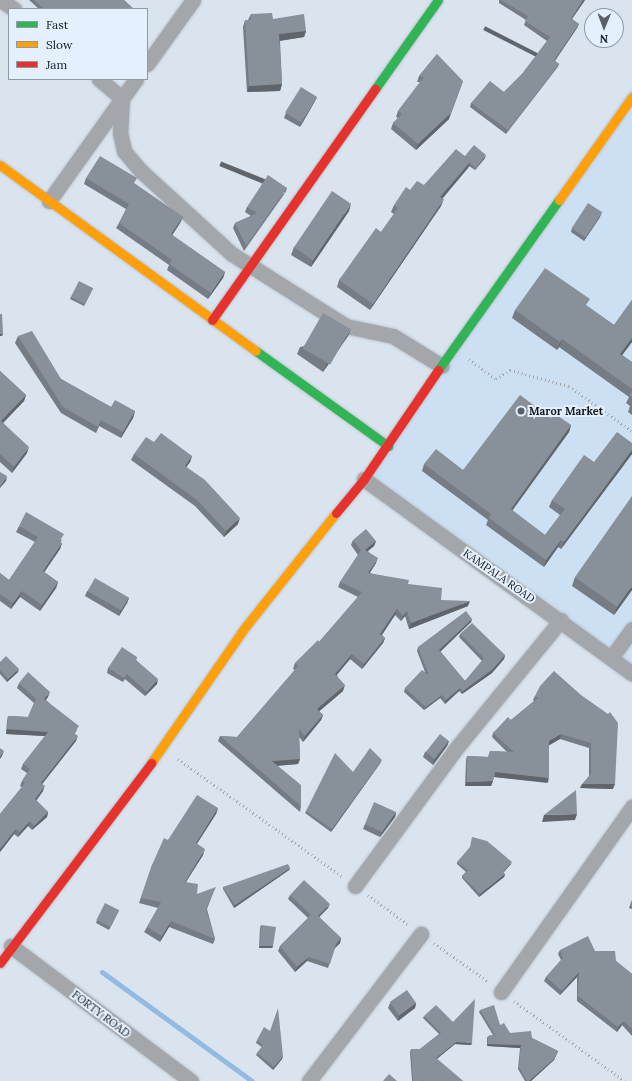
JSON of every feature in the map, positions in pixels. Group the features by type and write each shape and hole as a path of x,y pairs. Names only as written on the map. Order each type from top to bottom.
{"street":[{"path":"1,0 13,8"},
{"path":"148,63 193,0"},
{"path":"212,320 438,0"},
{"path":"100,80 122,98"},
{"path":"49,201 135,80"},
{"path":"0,962 8,944 162,748 246,626 364,480 453,348 632,97"},
{"path":"122,98 120,133 124,151 141,171 250,267 303,297 346,326 393,336 442,366"},
{"path":"0,166 388,446"},
{"name":"KAMPALA ROAD","path":"364,480 561,620 632,674"},
{"path":"355,886 454,751 561,620"},
{"path":"611,658 632,629"},
{"path":"501,992 632,807"},
{"path":"309,1081 420,934"},
{"name":"FORTY ROAD","path":"8,944 191,1081"}],"path":[{"path":"453,348 496,379 510,370 569,386 632,431"},
{"path":"162,748 625,1081"}],"shaded area":[{"name":"Maror Market","path":"632,86 632,667 368,473"}],"building":[{"path":"34,0 124,0 133,8 43,8"},
{"path":"501,0 583,0 571,19 579,24 554,60 559,64 508,130 471,103 490,81 504,92 522,74 550,37 525,21 528,16"},
{"path":"272,13 273,19 304,14 306,31 279,34 282,84 249,86 245,20 251,20 251,14"},
{"path":"437,54 463,81 451,113 418,144 393,123 402,114 398,111 424,77 419,76"},
{"path":"301,87 317,97 301,123 285,112"},
{"path":"474,145 486,155 476,168 465,156"},
{"path":"456,149 471,161 440,197 444,199 373,304 339,280 376,228 381,232 398,208 394,205 406,187 410,190 417,181 424,185"},
{"path":"100,156 137,178 134,183 183,217 171,234 225,272 211,293 169,264 172,260 119,223 129,204 86,178"},
{"path":"268,175 287,188 246,246 235,223 257,213 247,207"},
{"path":"332,191 351,204 313,260 294,247"},
{"path":"588,203 602,212 586,237 572,228"},
{"path":"545,268 590,299 586,305 614,325 632,300 632,338 620,354 632,362 632,389 562,339 560,342 515,310"},
{"path":"79,281 93,288 85,304 71,297"},
{"path":"323,313 351,329 330,365 302,349"},
{"path":"0,314 2,314 3,334 0,334"},
{"path":"32,331 61,379 111,407 115,400 135,411 123,432 101,420 98,427 63,407 18,336"},
{"path":"0,371 26,395 1,421 29,447 14,467 0,454"},
{"path":"520,395 551,418 554,413 571,425 511,509 545,535 565,509 552,500 584,455 594,462 617,432 632,443 632,450 564,542 561,540 546,560 489,518 491,514 424,464 436,449 463,470"},
{"path":"161,433 192,456 185,466 205,480 240,518 226,531 197,500 134,454 146,437 154,442"},
{"path":"0,472 7,476 0,486"},
{"path":"632,496 632,586 617,607 575,577"},
{"path":"26,512 64,534 59,542 62,543 43,571 58,582 42,605 22,591 13,603 0,594 0,573 9,580 38,537 19,526"},
{"path":"366,529 376,541 365,550 378,558 368,573 409,580 408,584 442,588 441,600 470,601 411,623 407,611 403,616 397,609 380,634 385,638 364,664 352,654 335,674 345,685 317,709 323,715 305,736 299,729 300,759 272,761 301,785 301,806 220,736 237,737 298,666 295,663 318,640 319,642 362,592 340,582 361,550 353,540"},
{"path":"95,578 129,598 121,610 88,591"},
{"path":"466,611 472,619 439,650 465,681 484,658 460,634 472,623 505,655 493,669 463,691 460,688 446,700 442,695 426,707 405,688 422,670 429,675 418,647"},
{"path":"122,647 137,657 136,660 158,679 147,692 127,674 124,678 108,668"},
{"path":"6,656 19,669 8,679 0,670 0,662"},
{"path":"554,671 581,695 608,714 610,712 618,723 615,784 582,784 591,774 591,743 561,734 549,741 549,778 495,772 493,781 467,782 467,756 489,757 490,751 514,752 493,733 508,717 511,720 538,698 535,696 540,686"},
{"path":"28,672 50,692 44,699 79,726 74,733 78,736 41,783 45,786 35,799 48,812 34,826 30,821 20,832 16,829 0,849 0,814 25,783 22,781 30,769 23,764 48,732 7,729 8,716 28,717 36,699 19,683"},
{"path":"440,734 449,741 435,759 426,752"},
{"path":"0,748 4,751 0,756"},
{"path":"370,748 382,760 332,829 306,811 335,753 353,772"},
{"path":"576,790 577,814 544,815"},
{"path":"197,795 218,808 196,843 205,849 185,882 198,884 197,894 216,887 206,909 215,939 171,921 162,936 147,927 161,902 141,898 152,865 164,838 168,840"},
{"path":"374,802 396,812 382,832 365,824"},
{"path":"472,837 487,841 512,862 503,872 505,874 480,894 462,876 468,870 457,862 470,847"},
{"path":"288,864 290,868 235,905 223,887"},
{"path":"304,880 330,904 318,916 341,938 336,944 330,964 309,957 297,967 280,946 311,915 290,895"},
{"path":"105,903 119,910 111,927 96,920"},
{"path":"261,925 276,927 273,946 260,946"},
{"path":"588,936 595,951 615,951 616,961 632,974 632,1029 624,1021 618,1027 578,996 579,972 562,991 546,977 563,958 560,950"},
{"path":"407,990 416,1003 399,1015 390,1002"},
{"path":"475,999 472,1043 456,1042 436,1058 463,1081 423,1081 423,1079 422,1081 413,1081 411,1049 420,1049 441,1033 424,1016 436,1005 453,1022"},
{"path":"494,1005 500,1025 504,1023 510,1033 531,1031 532,1038 558,1051 555,1058 529,1081 527,1081 519,1067 521,1045 488,1044 488,1036 495,1035 480,1010"},
{"path":"278,1008 283,1056 274,1067 257,1053 263,1045 257,1040 264,1027 270,1031"},
{"path":"389,1074 397,1081 383,1081"}],"waterway":[{"path":"102,972 252,1081"}],"traffic: fast":[{"path":"375,89 438,0"},
{"path":"438,370 559,200"},
{"path":"256,351 388,446"}],"traffic: slow":[{"path":"559,200 632,97"},
{"path":"0,165 256,351"},
{"path":"151,763 246,626 336,513"}],"traffic: jam":[{"path":"212,320 375,89"},
{"path":"336,513 364,479 438,370"},
{"path":"0,963 151,763"}],"place":[{"name":"Maror Market","path":"521,411"}]}
